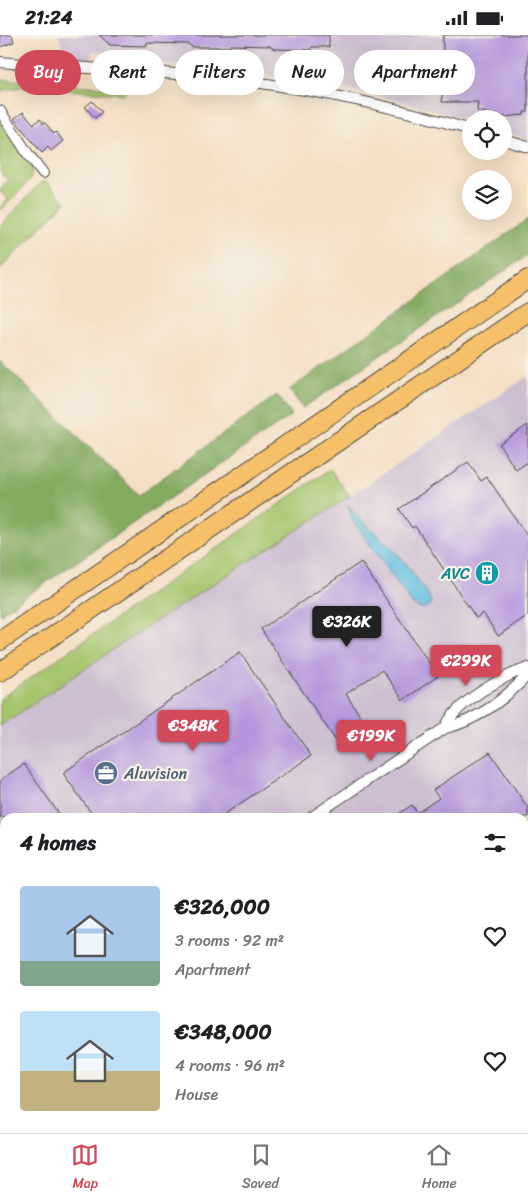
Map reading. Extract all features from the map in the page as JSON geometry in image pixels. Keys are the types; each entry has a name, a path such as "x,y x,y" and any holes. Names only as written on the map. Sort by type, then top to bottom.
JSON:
{"highway":[{"path":"0,641 528,279"},
{"path":"0,673 528,312"}],"street":[{"path":"0,62 238,80 346,99 438,119 462,127"},
{"path":"0,111 43,173"},
{"path":"512,142 528,147"},
{"path":"445,728 448,721 472,698 497,681 528,667"},
{"path":"318,813 445,728 481,713 507,695 528,675"}],"shaded area":[{"path":"59,35 528,35 528,140 512,135 512,110 462,110 462,118 374,95 475,95 475,50 354,50 354,90 344,88 344,50 274,50 274,76 264,75 264,50 175,50 175,65 165,64 165,50 91,50 91,63 81,62 81,50 63,50"},
{"path":"528,376 528,813 0,813 0,725 136,634 332,508"}],"green space":[{"path":"0,79 15,80 15,88 0,91"},
{"path":"81,85 91,86 91,92 81,91"},
{"path":"0,119 33,167 30,180 0,211 0,208 8,199 0,192 0,189 8,180 0,172"},
{"path":"41,182 47,183 66,202 0,269 0,227"},
{"path":"528,219 528,255 303,408 289,390"},
{"path":"0,361 139,495 277,395 292,415 0,614"},
{"path":"330,469 350,496 136,634 0,726 0,699"}],"water":[{"path":"348,504 356,515 403,559 429,596 431,603 427,607 421,609 413,605 351,518"}],"building":[{"path":"0,35 12,35 14,42 0,47"},
{"path":"99,35 329,35 329,47 312,47 310,50 231,45 228,47 192,47 188,44 147,43 146,46 110,45"},
{"path":"443,35 528,35 528,112 524,112 524,115 512,116 512,110 477,110 478,102 442,102 442,95 475,95 475,50 443,50"},
{"path":"92,101 102,112 95,118 85,107"},
{"path":"23,112 34,124 40,119 54,134 56,132 63,141 51,151 48,147 42,153 14,119"},
{"path":"528,425 528,462 516,470 499,444"},
{"name":"AVC","path":"468,462 481,481 487,477 528,537 528,615 498,636 483,613 476,618 415,526 412,528 399,509"},
{"path":"361,562 438,676 403,700 382,670 346,694 366,725 338,744 261,629"},
{"path":"240,652 311,756 226,813 91,813 63,773"},
{"path":"490,752 528,808 528,813 417,813 439,798 433,790"},
{"path":"24,764 58,813 0,813 0,780"},
{"path":"412,805 417,813 400,813"}],"place":[{"name":"AVC","path":"487,573"},
{"name":"Aluvision","path":"106,773"}]}
